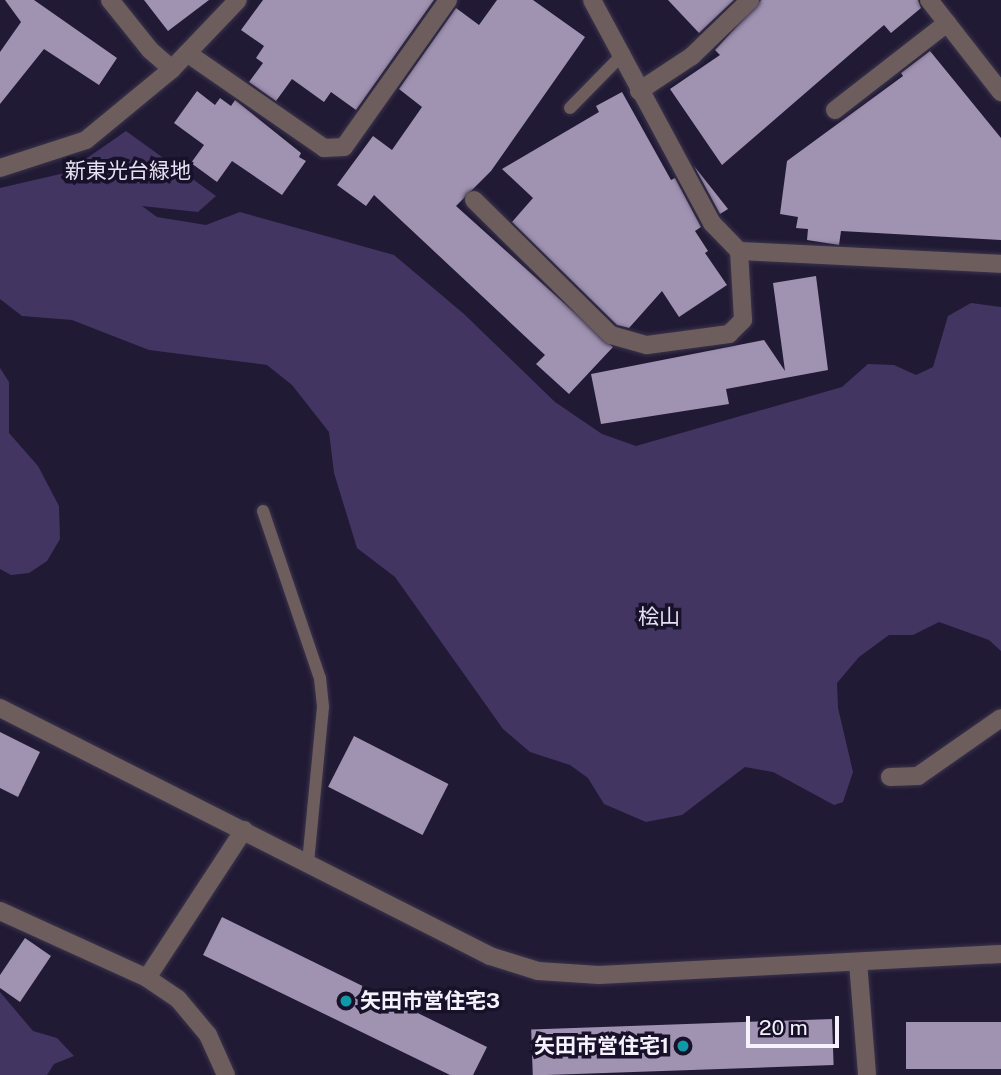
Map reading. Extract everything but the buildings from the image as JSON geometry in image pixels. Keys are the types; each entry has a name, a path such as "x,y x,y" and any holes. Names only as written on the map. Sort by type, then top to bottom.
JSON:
{"street":[{"path":"110,0 150,50 172,69"},
{"path":"0,168 86,140 172,69 238,0"},
{"path":"187,53 324,148 344,147 448,0"},
{"path":"474,200 596,324 629,342 647,345 729,334 738,328 743,320 739,251 712,222 639,91 624,53 592,0"},
{"path":"639,91 692,56 750,0"},
{"path":"929,0 1001,92"},
{"path":"835,110 947,23"},
{"path":"739,251 1001,264"},
{"path":"0,708 490,956 538,971 599,975 1001,954"},
{"path":"890,777 918,776 1001,718"},
{"path":"147,978 244,830"},
{"path":"0,911 147,978 178,999 208,1035 226,1075"},
{"path":"858,962 867,1075"}],"lane":[{"path":"570,108 624,53"},
{"path":"263,511 320,678 323,707 308,863"}],"green space":[{"name":"桧山","path":"126,131 216,196 198,212 142,206 157,217 206,225 240,212 394,255 464,314 555,402 602,434 636,446 842,387 868,364 894,365 916,375 933,367 948,316 971,303 1001,307 1001,651 989,640 939,622 913,635 889,635 859,657 837,683 838,708 853,772 843,802 834,805 773,772 745,767 682,815 646,822 604,804 588,778 570,765 530,752 503,729 395,577 357,548 334,473 329,432 292,385 267,365 149,350 72,320 22,316 0,299 0,188 69,172 90,181 74,167"},
{"path":"0,368 9,382 9,433 38,466 59,506 60,539 47,561 29,573 11,575 0,569"},
{"path":"0,992 33,1031 57,1038 74,1056 54,1064 47,1075 0,1075"}],"place":[{"name":"矢田市営住宅3","path":"346,1001"},
{"name":"矢田市営住宅1","path":"683,1046"}],"park label":[{"name":"新東光台緑地","path":"128,171"}]}
